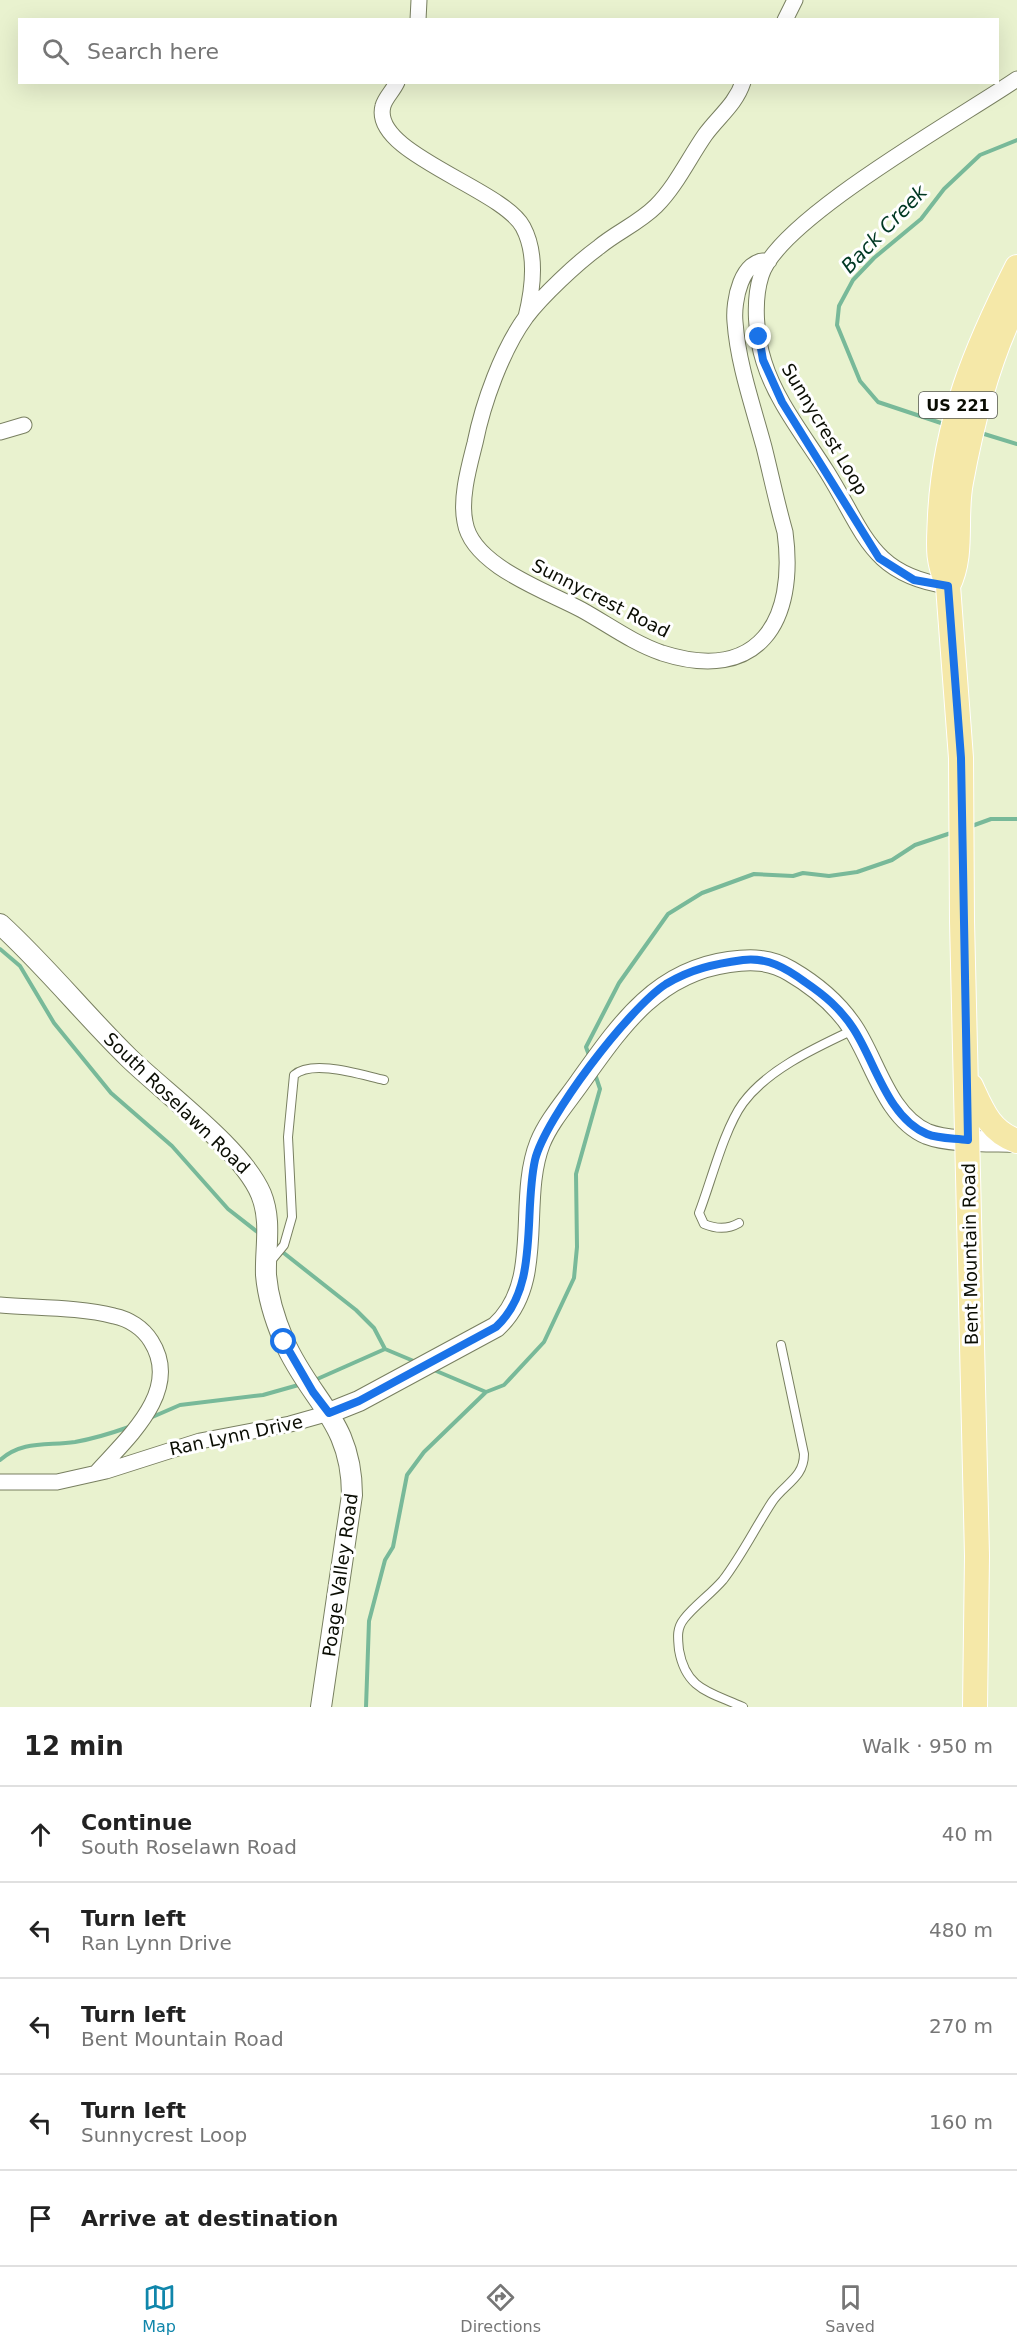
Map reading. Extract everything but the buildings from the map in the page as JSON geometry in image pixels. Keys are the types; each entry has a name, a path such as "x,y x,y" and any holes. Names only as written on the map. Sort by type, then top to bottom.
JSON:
{"main road":[{"name":"Bent Mountain Road","path":"975,1707 977,1545 961,758 948,586 957,568 948,556 942,476 959,398 983,334 1017,267"},
{"name":"Bent Mountain Road","path":"948,556 960,484 980,406 1004,326 1017,301"},
{"path":"966,1074 984,1114 993,1126 1006,1137 1017,1142"}],"street":[{"path":"418,18 419,0"},
{"path":"785,18 795,0"},
{"name":"Sunnycrest Loop","path":"948,586 914,580 879,558 782,402 763,360 759,337 761,276 769,261 788,237 860,181 1017,79"},
{"name":"Sunnycrest Road","path":"396,84 383,105 382,114 396,140 409,152 498,202 522,225 528,238 532,267 526,317"},
{"name":"Sunnycrest Road","path":"741,84 734,101 706,134 657,206 599,247 526,317 491,387 477,433 464,519 472,541 498,566 629,639 679,658 724,661 748,653 770,631 782,604 789,567 785,532 739,353 735,320 740,284 755,264 762,260 769,261"},
{"path":"0,432 24,425"},
{"name":"South Roselawn Road","path":"0,924 130,1059 238,1160 252,1176 267,1214 268,1292 284,1342 313,1392 329,1413"},
{"name":"Ran Lynn Drive","path":"0,1482 57,1482 96,1473 200,1441 290,1424 329,1413 359,1401 496,1327 505,1319 519,1297 523,1277 531,1185 540,1142 550,1124 602,1051 634,1011 665,985 705,965 753,959 766,961 792,972 824,995 841,1010 855,1030 897,1109 927,1134 968,1140 1017,1142"},
{"path":"0,1305 112,1315 138,1326 156,1348 160,1369 154,1400 140,1422 96,1473"},
{"name":"Poage Valley Road","path":"321,1707 352,1495 348,1452 329,1413"}],"lane":[{"path":"739,1223 723,1229 713,1228 704,1224 699,1213 734,1119 743,1104 754,1090 804,1054 855,1030"},
{"path":"266,1265 285,1245 291,1230 288,1137 294,1075 306,1068 321,1068 384,1080"},
{"path":"743,1707 700,1689 692,1682 681,1662 677,1636 684,1619 722,1581 773,1501 796,1479 802,1469 804,1454 781,1345"}],"waterway":[{"name":"Back Creek","path":"944,424 878,402 860,381 837,325 839,306 853,280 874,258 921,219 944,189 980,155 1017,140"},
{"name":"Back Creek","path":"981,433 1017,444"},
{"path":"969,827 991,819 1017,819"},
{"path":"590,1058 586,1047 619,983 668,914 702,893 754,874 793,876 803,873 829,876 857,872 892,860 915,845 954,832"},
{"path":"0,949 20,966 54,1023 111,1093 172,1146 228,1209 260,1234"},
{"path":"366,1707 369,1621 385,1560 393,1547 407,1475 424,1452 486,1392 504,1385 544,1342 574,1278 577,1247 576,1174 600,1089 595,1074"},
{"path":"280,1250 356,1310 374,1328 385,1349 416,1362"},
{"path":"315,1380 385,1349"},
{"path":"434,1370 486,1392"},
{"path":"150,1418 180,1405 263,1395 302,1384"},
{"path":"0,1460 17,1449 75,1442 129,1427"}],"route":[{"path":"284,1342 313,1392 329,1413 359,1401 496,1327 505,1319 519,1297 527,1248 528,1212 535,1158 540,1142 550,1124 602,1051 634,1011 665,985 705,965 753,959 780,965 792,972 841,1010 855,1030 897,1109 911,1123 927,1134 968,1140 962,921 961,758 948,586 914,580 879,558 770,380 763,360 759,337"}]}
